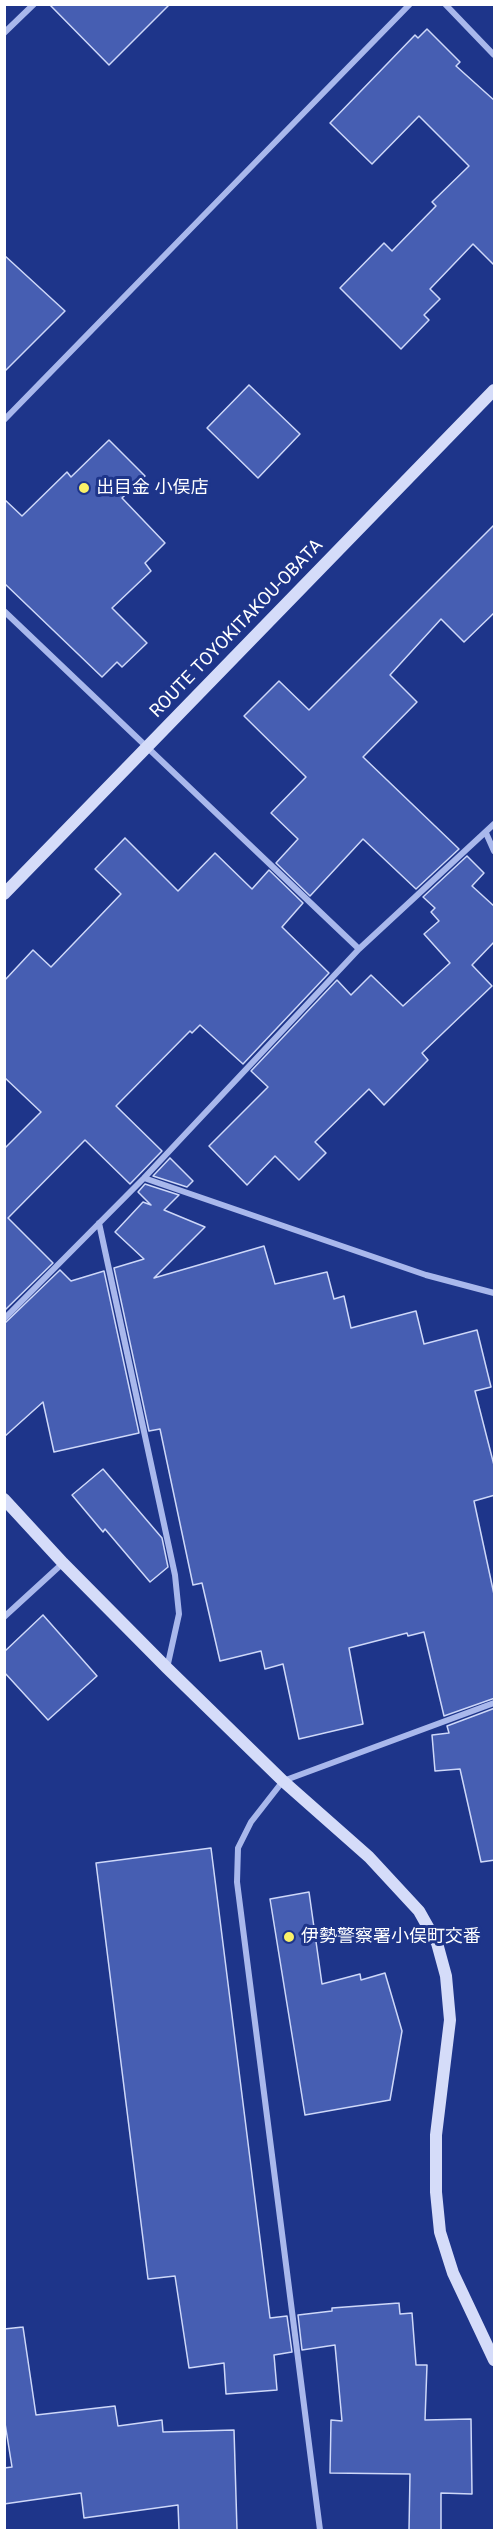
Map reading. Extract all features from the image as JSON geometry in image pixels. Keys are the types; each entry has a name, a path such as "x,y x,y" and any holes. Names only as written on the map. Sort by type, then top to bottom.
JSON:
{"street":[{"path":"4,33 34,4"},
{"path":"4,420 410,4"},
{"path":"445,4 495,55"},
{"name":"ROUTE TOYOKITAKOU-OBATA","path":"4,894 495,390"},
{"path":"4,611 359,949"},
{"path":"4,1319 144,1178 359,949 495,824"},
{"path":"486,833 495,851"},
{"path":"144,1178 426,1275 495,1293"},
{"path":"99,1223 175,1575 179,1614 166,1668"},
{"path":"4,1499 166,1668 283,1781 369,1857 419,1911 437,1943 446,1976 450,2020 436,2134 436,2192 440,2232 453,2273 495,2360"},
{"path":"4,1617 63,1563"},
{"path":"320,2530 237,1882 238,1848 251,1822 283,1781 495,1702"}],"building":[{"path":"49,4 170,4 109,65"},
{"path":"427,29 460,62 456,66 495,101 495,266 473,244 430,289 440,299 424,315 429,320 401,349 340,288 384,243 392,251 436,206 432,202 469,166 419,116 372,164 330,123 415,35 418,38"},
{"path":"4,255 65,311 4,372"},
{"path":"249,385 300,434 258,478 207,428"},
{"path":"109,440 145,476 122,498 165,543 145,563 151,571 112,608 147,643 122,667 117,662 102,677 4,583 4,499 22,516 67,472 71,477"},
{"path":"495,524 495,612 464,642 441,619 390,675 417,702 363,757 459,849 416,889 363,839 310,896 276,863 298,839 271,813 306,777 244,716 279,681 309,710"},
{"path":"125,838 178,891 215,853 252,889 269,870 303,903 282,927 329,973 243,1064 200,1025 192,1033 190,1031 116,1106 162,1151 130,1184 85,1140 8,1218 53,1263 4,1311 4,1149 41,1112 4,1077 4,981 33,950 51,967 121,894 95,869"},
{"path":"467,856 484,873 472,886 495,907 495,941 472,965 492,986 422,1053 428,1060 384,1105 369,1089 315,1142 326,1153 299,1180 275,1156 247,1185 209,1146 268,1087 251,1071 337,980 351,995 371,975 403,1006 450,963 424,934 439,921 431,912 435,908 423,897"},
{"path":"170,1158 193,1181 187,1187 153,1176"},
{"path":"145,1184 179,1195 164,1210 205,1227 154,1278 264,1246 275,1284 327,1272 334,1299 344,1296 351,1328 416,1311 424,1344 477,1330 491,1387 475,1391 495,1469 495,1495 474,1501 495,1599 495,1698 444,1716 424,1632 408,1636 407,1633 349,1648 363,1724 299,1739 283,1664 265,1669 261,1651 220,1661 202,1583 193,1585 160,1429 149,1431 114,1268 144,1259 115,1232 143,1202 151,1205 138,1192"},
{"path":"60,1270 71,1281 104,1271 139,1433 54,1452 43,1402 4,1437 4,1324"},
{"path":"103,1469 162,1538 168,1567 150,1582 105,1529 103,1532 72,1495"},
{"path":"43,1615 97,1676 48,1720 4,1672 4,1652"},
{"path":"495,1708 495,1860 481,1862 460,1769 435,1771 432,1735 449,1733 447,1726"},
{"path":"211,1848 270,2318 287,2316 292,2352 274,2355 277,2390 226,2394 224,2363 189,2368 175,2276 148,2279 96,1863"},
{"path":"309,1892 322,1984 360,1974 361,1980 385,1973 402,2031 390,2100 305,2115 270,1899"},
{"path":"399,2303 400,2314 412,2313 416,2365 427,2365 425,2420 471,2419 472,2494 441,2493 441,2530 409,2530 410,2474 330,2473 331,2420 342,2421 335,2345 302,2350 298,2315 332,2311 332,2308"},
{"path":"23,2327 36,2415 115,2406 118,2426 162,2420 163,2432 234,2430 237,2530 179,2530 178,2505 84,2518 81,2493 4,2504 4,2468 12,2467 4,2417 4,2329"}],"place":[{"name":"出目金 小俣店","path":"84,488"},
{"name":"伊勢警察署小俣町交番","path":"289,1937"}]}
